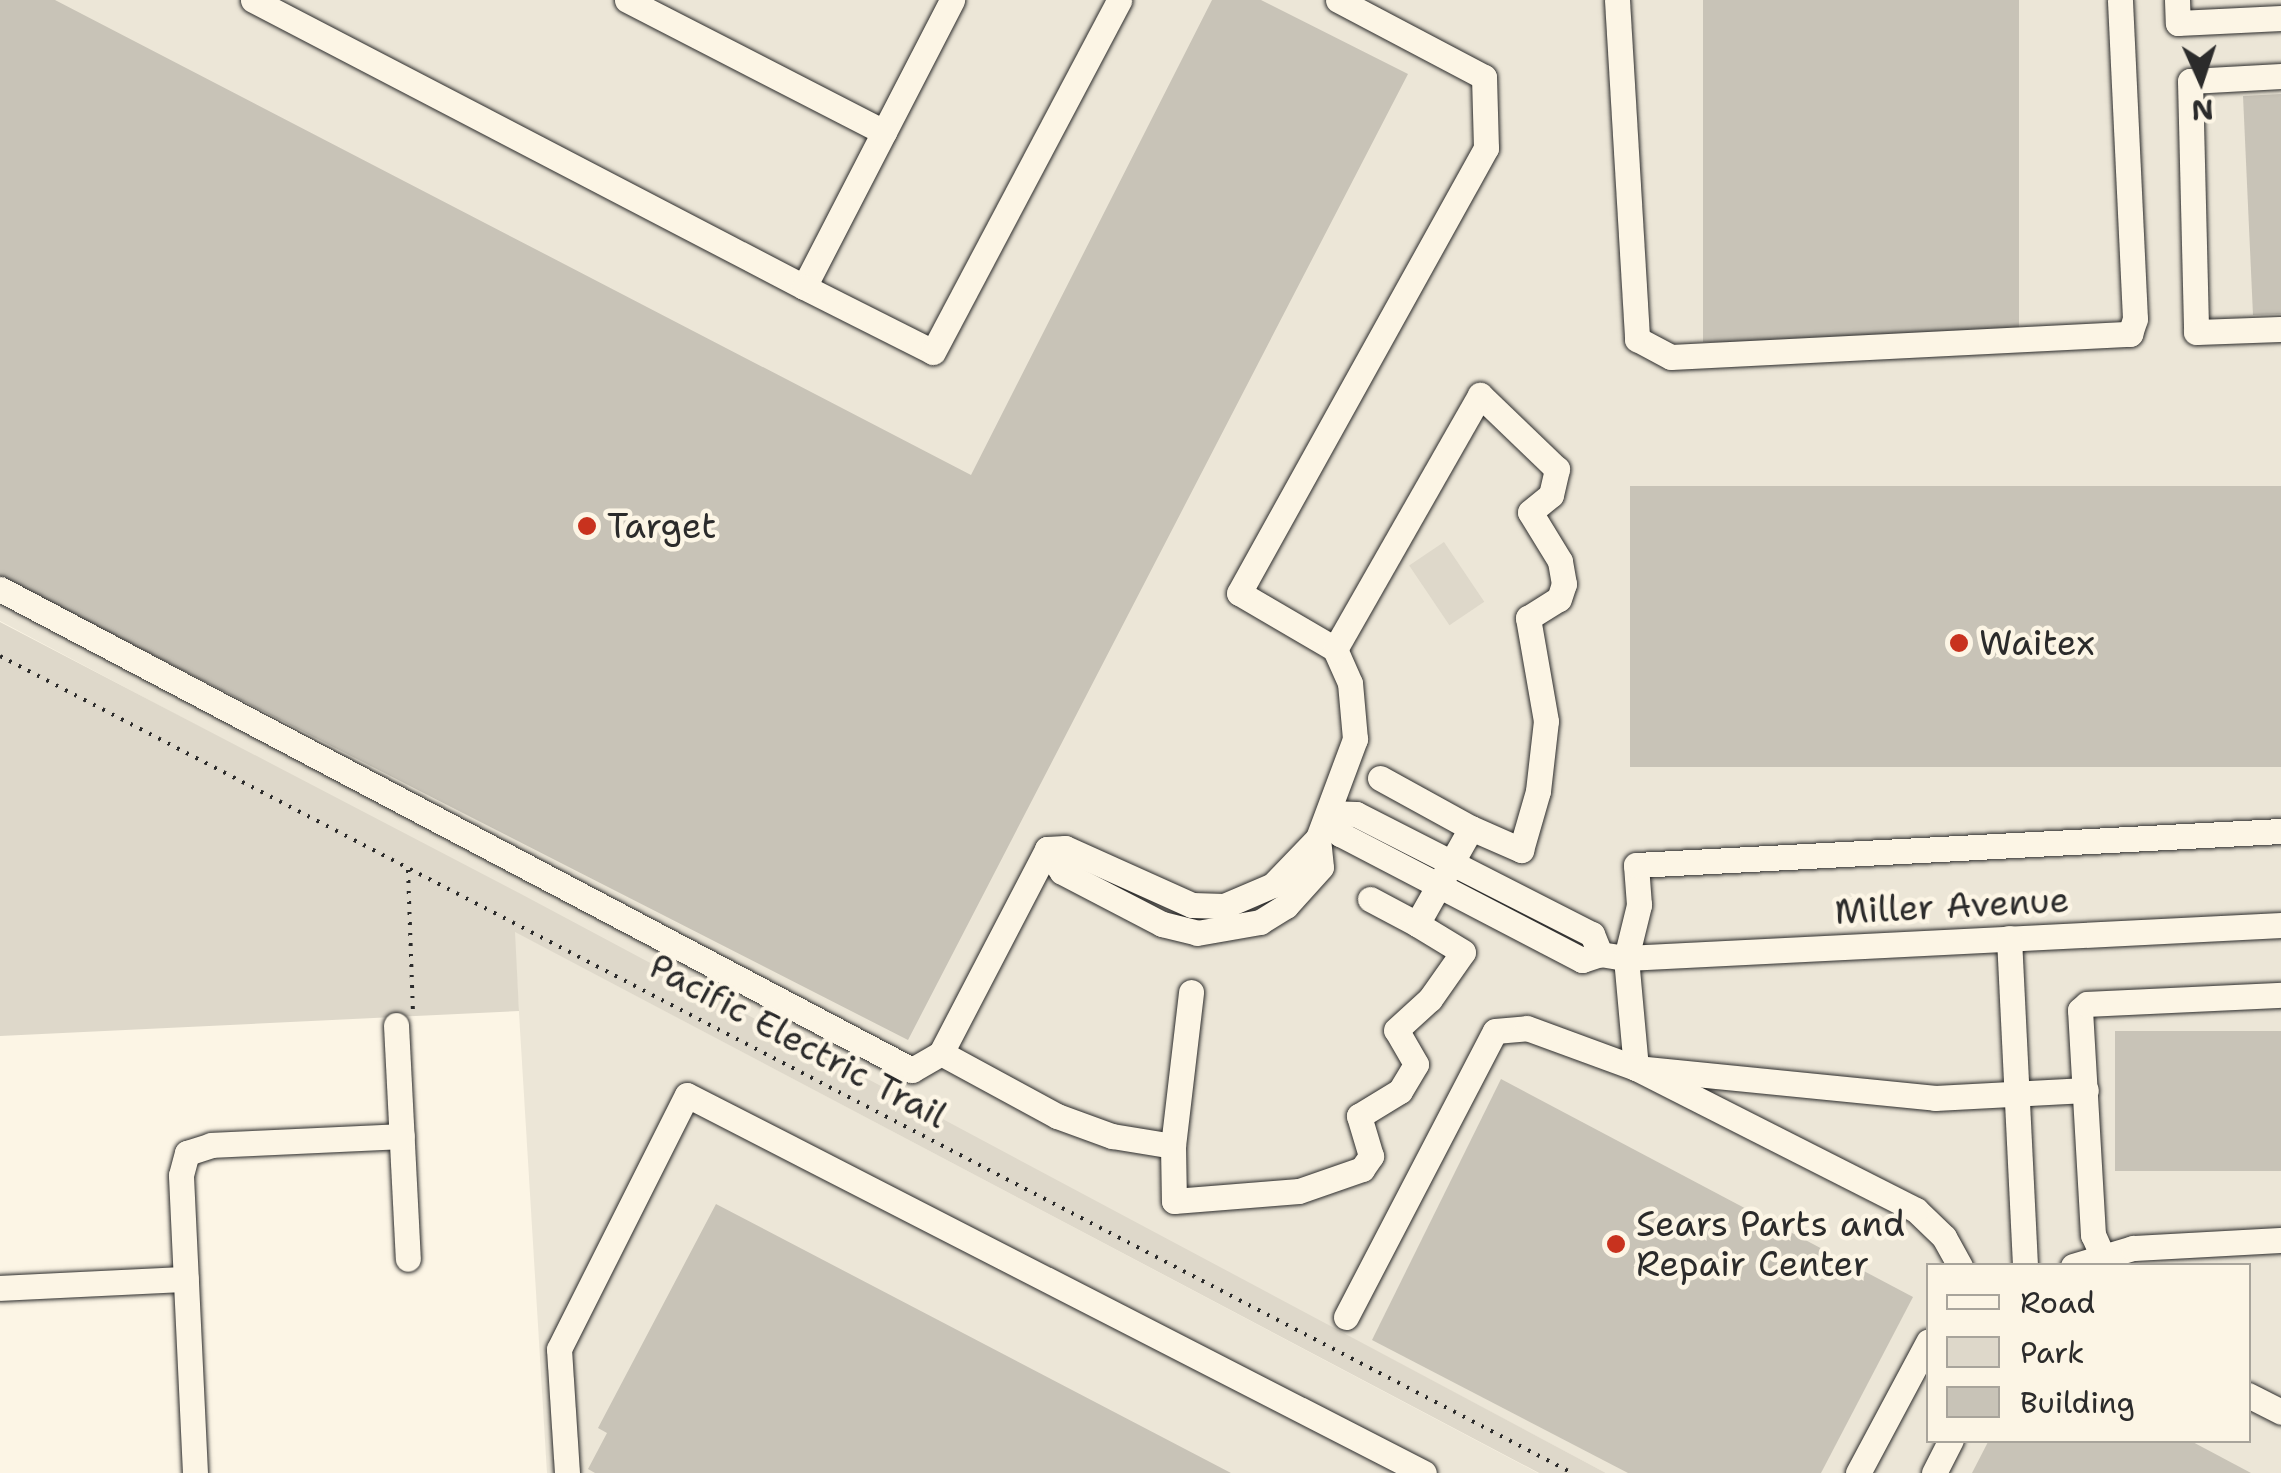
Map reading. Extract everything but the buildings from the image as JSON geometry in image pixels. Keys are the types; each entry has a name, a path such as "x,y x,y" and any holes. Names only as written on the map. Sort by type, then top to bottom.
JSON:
{"street":[{"path":"253,0 933,352 1119,0"},
{"path":"628,0 884,132"},
{"path":"804,287 952,0"},
{"path":"0,589 899,1066 922,1068 941,1052 1047,848 1062,872 1162,924 1197,933 1246,926 1286,906 1321,867 1318,838 1348,766 1356,712 1335,649 1239,593 1486,148 1484,77 1338,0"},
{"path":"1616,0 1636,339 1671,357 2130,334 2135,320 2120,0"},
{"path":"2177,0 2178,23 2281,18"},
{"path":"2281,76 2190,81 2196,332 2281,329"},
{"path":"1335,649 1480,395 1557,469 1552,495 1530,512 1560,561 1564,584 1558,599 1528,618 1546,722 1538,792 1522,850 1380,778"},
{"path":"1329,812 1356,814 1592,934 1600,954"},
{"name":"Miller Avenue","path":"1329,812 1340,834 1582,960 1600,954 1626,958 2281,925"},
{"path":"1417,924 1472,828"},
{"path":"1636,1068 1626,958 1638,905 1636,865 2281,831"},
{"path":"1190,992 1173,1146 1174,1201 1299,1192 1362,1169 1371,1156 1359,1116 1400,1091 1416,1064 1396,1030 1430,999 1462,952 1370,899"},
{"path":"2009,938 2025,1263"},
{"path":"2103,1257 2093,1235 2080,1010 2086,1004 2281,995"},
{"path":"405,1026 402,1136 408,1259"},
{"path":"1346,1317 1494,1031 1528,1028 1636,1068 1916,1210 1964,1263"},
{"path":"941,1052 1057,1116 1112,1136 1173,1146"},
{"path":"1636,1068 1935,1098 2086,1090"},
{"path":"567,1473 559,1349 687,1095 1424,1473"},
{"path":"195,1473 181,1175 187,1153 211,1145 402,1136"},
{"path":"2083,1263 2132,1248 2281,1240"},
{"path":"0,1288 186,1279"},
{"path":"1858,1473 1926,1346"},
{"path":"2251,1397 2281,1412"},
{"path":"1934,1473 1949,1443"}],"path":[{"name":"Pacific Electric Trail","path":"0,656 1572,1473"},
{"path":"405,1026 408,870"}],"shaded area":[{"path":"0,0 2281,0 2281,1473 1606,1473 0,621"},
{"path":"514,931 1538,1473 547,1473"}],"green space":[{"path":"1444,542 1484,602 1449,625 1409,565"},
{"path":"0,622 521,894 1606,1473 1539,1473 515,932 519,1011 0,1036"}],"place":[{"name":"Target","path":"587,526"},
{"name":"Waitex","path":"1959,643"},
{"name":"Sears Parts and Repair Center","path":"1616,1244"}]}
